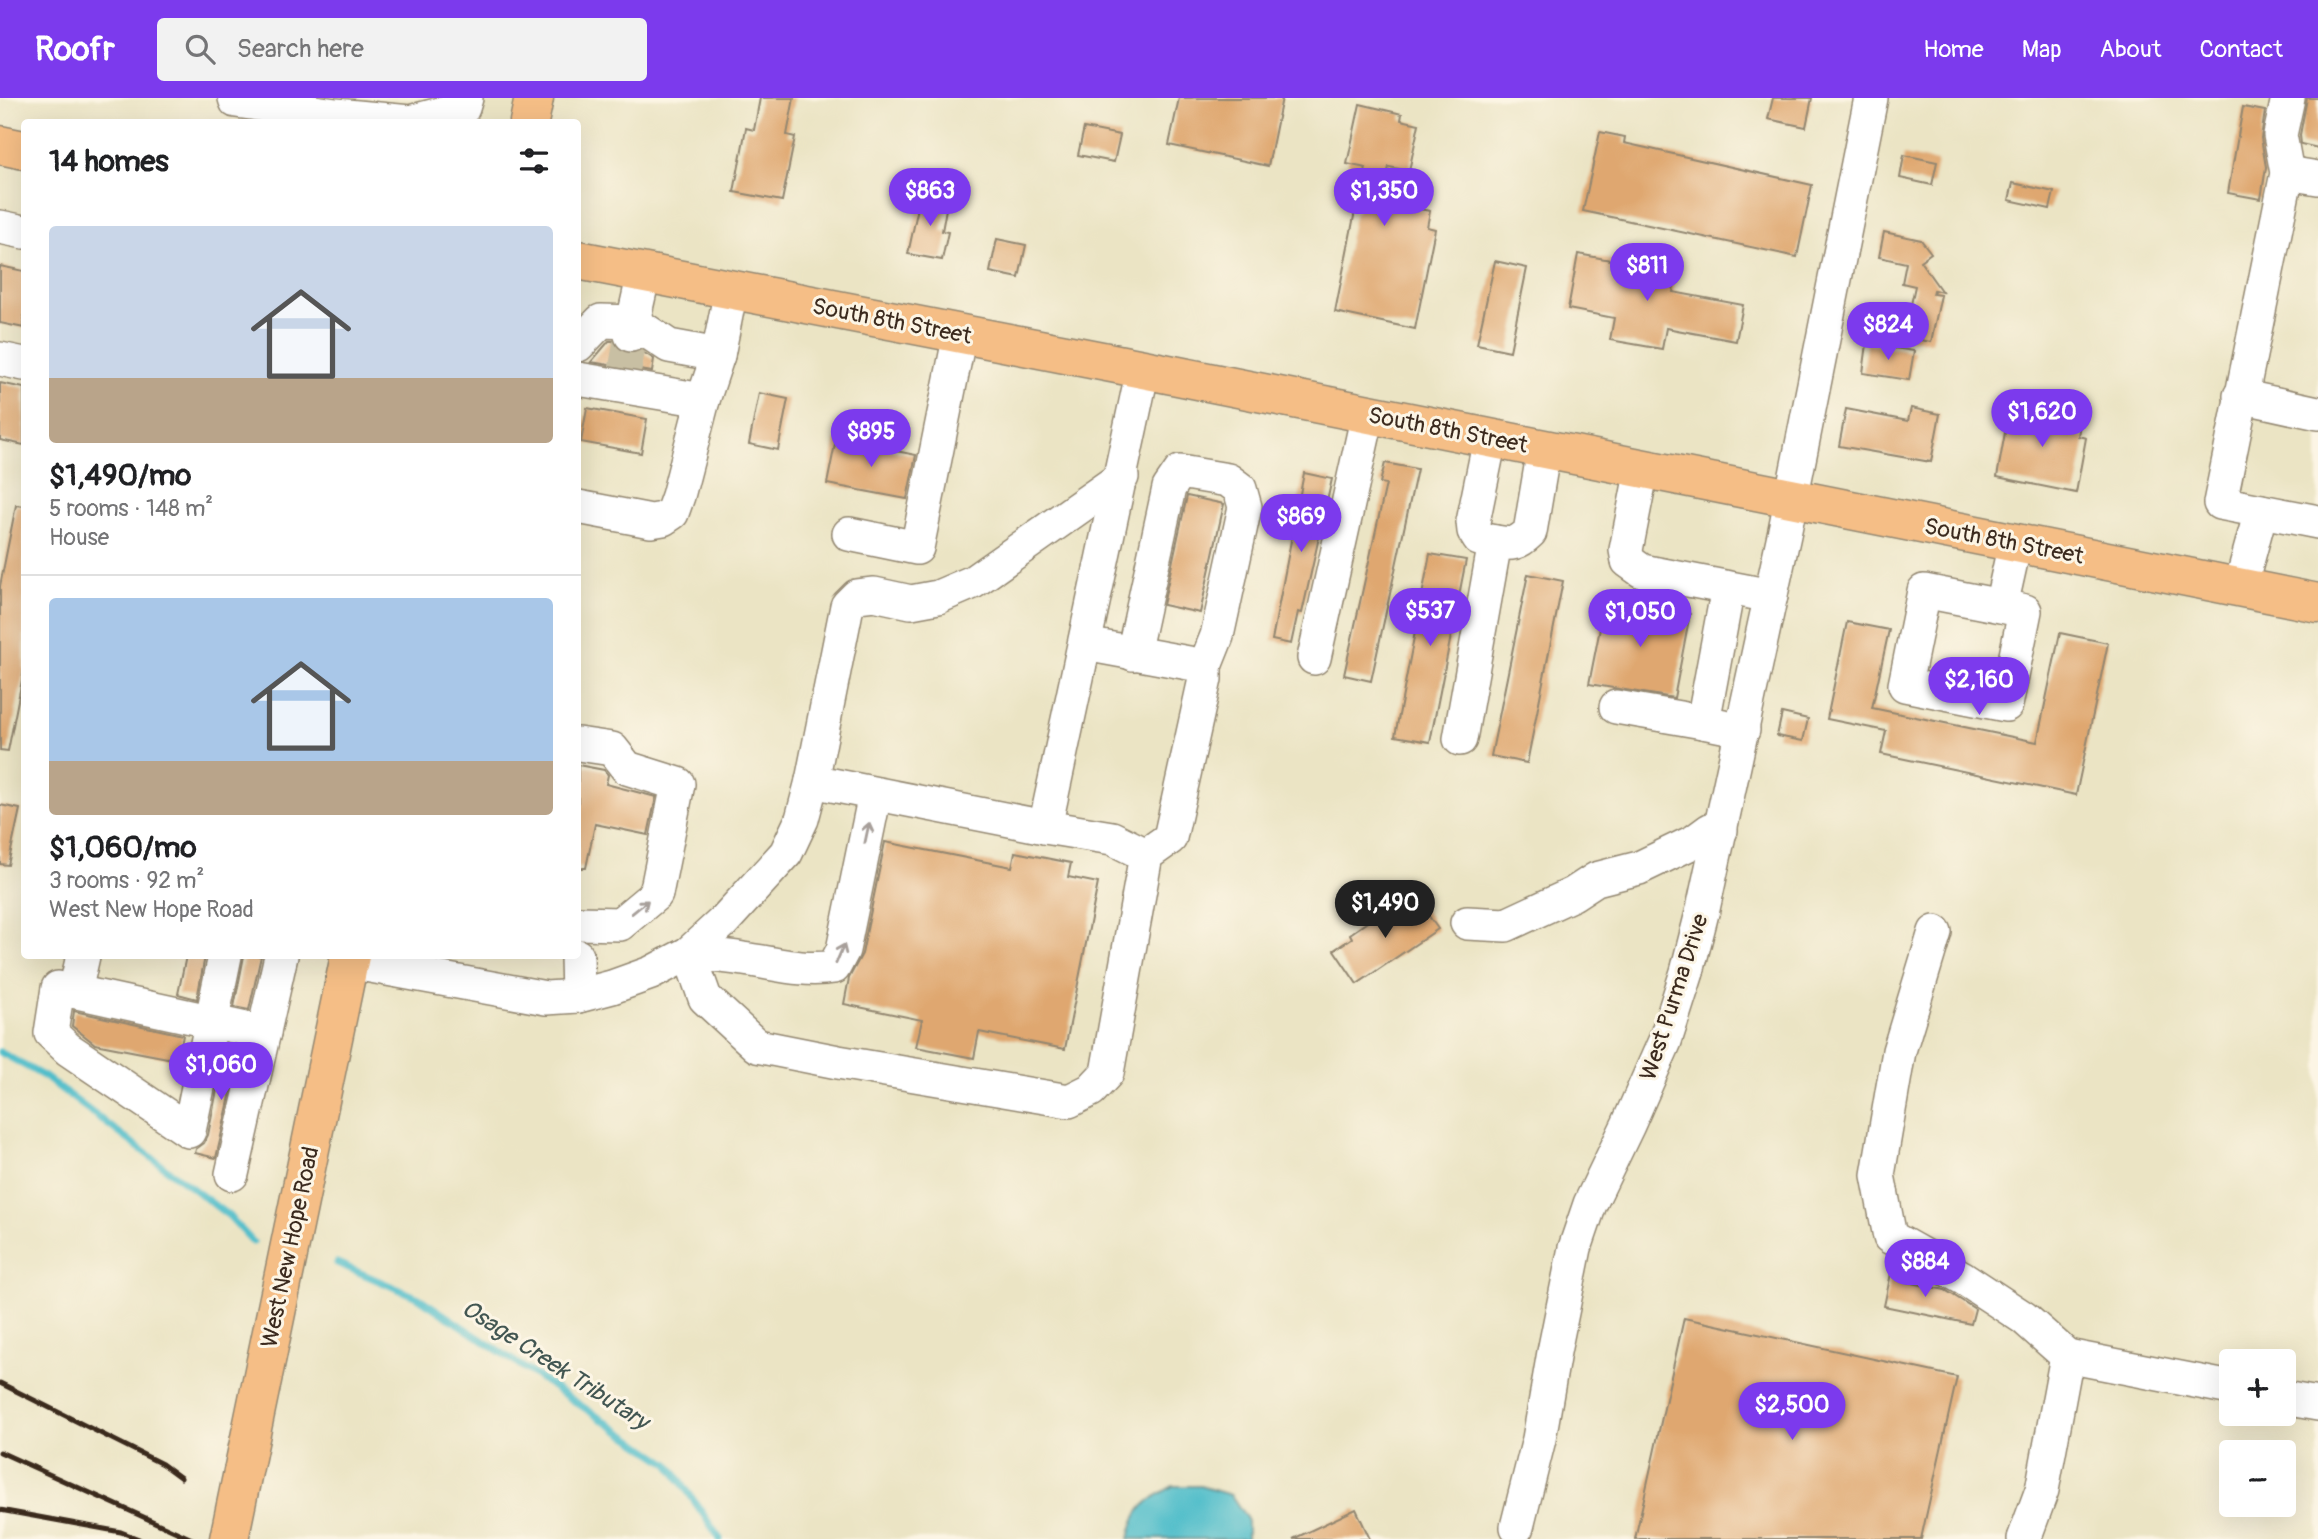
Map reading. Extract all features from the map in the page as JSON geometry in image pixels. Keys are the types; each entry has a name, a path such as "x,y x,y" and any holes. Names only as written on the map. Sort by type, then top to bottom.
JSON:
{"main road":[{"path":"530,119 534,98"},
{"path":"0,145 21,149"},
{"name":"South 8th Street","path":"581,261 1143,369 2318,603"},
{"name":"West New Hope Road","path":"229,1539 350,959"}],"street":[{"path":"235,98 236,101 388,119"},
{"path":"421,119 463,108 466,98"},
{"name":"West Purma Drive","path":"1517,1527 1539,1439 1575,1248 1590,1204 1665,1041 1687,972 1743,730 1871,98"},
{"path":"2288,98 2280,135 2303,176 2240,396 2220,503 2318,522"},
{"path":"0,227 21,231"},
{"path":"632,329 644,273"},
{"path":"581,508 651,521 663,519 671,513 718,355 731,290"},
{"path":"581,342 601,321 632,329 669,346 718,355"},
{"path":"849,534 917,548 960,334"},
{"path":"0,359 21,363"},
{"path":"1045,827 1143,369"},
{"path":"581,379 623,380 703,400"},
{"path":"2240,396 2318,413"},
{"path":"1314,659 1368,414"},
{"path":"1490,439 1474,531 1479,539 1511,545 1520,542 1530,532 1544,449"},
{"path":"1642,469 1626,550 1628,561 1642,571 1771,596"},
{"path":"689,953 705,998 757,1046 1069,1101 1091,1090 1107,1073 1146,855 1170,838 1205,679 1205,666 1217,636 1245,507 1240,489 1227,480 1180,472 1169,488 1133,654"},
{"path":"350,959 546,998 578,996 651,973 689,953 724,921 786,853 802,819 847,606 857,596 874,594 911,602 938,597 973,582 1122,477"},
{"path":"2240,588 2261,511"},
{"path":"1113,515 1161,525"},
{"path":"1460,738 1495,542"},
{"path":"2001,606 2015,543"},
{"path":"1703,722 1728,588"},
{"path":"1085,644 1205,666"},
{"path":"1616,707 1743,730"},
{"path":"581,744 612,749 627,768 678,784 656,894 620,923 581,923"},
{"path":"812,781 1112,838 1146,855"},
{"path":"689,953 800,969 834,967 843,950 875,794"},
{"path":"1467,923 1506,926 1573,894 1596,879 1639,868 1695,841 1710,830 1721,830"},
{"path":"1935,932 1899,1051 1878,1175 1890,1237 1963,1278 2024,1318 2067,1356 2219,1386"},
{"path":"75,991 82,959"},
{"path":"224,959 212,1023 189,1131 68,1049 51,1034 58,988 212,1023 264,1033"},
{"path":"232,1174 280,959"},
{"path":"577,959 578,996"},
{"path":"2024,1539 2042,1490 2067,1356"},
{"path":"2296,1400 2318,1404"}],"water":[{"path":"1173,1486 1200,1486 1231,1495 1247,1519 1247,1539 1129,1539 1139,1512 1156,1496"}],"building":[{"path":"760,98 794,98 787,135 795,137 782,201 734,192 746,128 754,130"},
{"path":"1179,98 1282,98 1268,166 1169,145"},
{"path":"1773,98 1812,98 1806,127 1768,119"},
{"path":"2307,98 2318,98 2318,148 2301,144 2300,135"},
{"path":"1360,104 1402,114 1401,120 1419,124 1409,171 1389,167 1381,202 1430,211 1427,227 1435,229 1415,329 1335,312 1366,168 1347,164"},
{"path":"2243,107 2265,111 2261,138 2266,167 2261,199 2228,193"},
{"path":"1084,128 1120,135 1114,162 1078,155"},
{"path":"1600,132 1625,137 1624,143 1812,185 1797,257 1583,211"},
{"path":"1904,155 1937,162 1932,185 1900,178"},
{"path":"2013,183 2054,192 2050,209 2009,200"},
{"path":"921,193 948,198 942,231 948,232 942,260 908,254"},
{"path":"1884,232 1921,240 1931,253 1920,261 1942,292 1934,290 1933,294 1941,295 1931,342 1904,337 1915,286 1902,283 1906,263 1879,257"},
{"path":"997,239 1026,245 1019,278 990,272"},
{"path":"1578,254 1676,272 1673,292 1743,305 1736,341 1666,328 1662,349 1610,340 1614,318 1568,309"},
{"path":"1495,261 1527,268 1510,351 1477,344"},
{"path":"0,266 21,270 21,327 0,323"},
{"path":"609,341 613,341 618,350 627,354 641,351 654,359 652,372 591,362"},
{"path":"1867,344 1914,351 1909,380 1863,373"},
{"path":"0,383 21,387 21,444 0,440"},
{"path":"759,393 788,399 778,450 749,444"},
{"path":"2010,405 2081,418 2078,436 2086,438 2076,493 1997,477"},
{"path":"587,408 647,419 641,453 581,442"},
{"path":"1911,408 1940,414 1931,462 1839,446 1846,409 1908,421"},
{"path":"836,439 916,455 907,499 827,484"},
{"path":"1385,463 1417,469 1371,681 1344,675 1386,484 1380,483"},
{"path":"1304,473 1332,479 1302,613 1298,612 1291,644 1272,640"},
{"path":"1187,496 1224,504 1200,613 1163,605"},
{"path":"16,505 21,506 21,685 8,751 0,750 0,586"},
{"path":"1430,554 1466,560 1430,742 1395,736"},
{"path":"1528,574 1563,581 1527,763 1491,756"},
{"path":"1606,598 1690,614 1674,698 1589,684"},
{"path":"1847,622 1889,630 1872,708 2037,742 2060,633 2108,643 2076,795 1881,754 1886,731 1827,719"},
{"path":"1782,713 1808,719 1803,741 1777,736"},
{"path":"581,766 604,770 608,775 606,784 656,797 648,835 595,824 586,868 581,868"},
{"path":"0,805 20,809 8,865 0,864"},
{"path":"885,842 1012,867 1015,852 1071,863 1068,877 1098,883 1065,1049 979,1032 974,1058 916,1047 922,1020 844,1004 849,978 862,954"},
{"path":"1416,898 1438,929 1357,984 1334,950 1352,938 1350,934 1376,916 1381,922"},
{"path":"185,959 204,959 197,999 178,994"},
{"path":"243,959 260,959 249,1010 234,1007"},
{"path":"74,1011 183,1035 178,1060 95,1044 72,1026"},
{"path":"226,1045 241,1048 216,1158 195,1153 208,1135"},
{"path":"1893,1264 1909,1270 1907,1282 1945,1290 1975,1309 1971,1324 1884,1306"},
{"path":"1684,1318 1957,1377 1921,1539 1635,1539"},
{"path":"1356,1509 1370,1539 1293,1539"}],"waterway":[{"name":"Osage Creek Tributary","path":"0,1052 45,1077 229,1216 253,1242"},
{"name":"Osage Creek Tributary","path":"337,1263 419,1298 669,1464 720,1539"}],"tunnel":[{"path":"624,376 631,335"}],"railway":[{"path":"0,1383 162,1464 181,1478"},
{"path":"0,1452 192,1539"},
{"path":"0,1510 121,1532 139,1539"}]}
